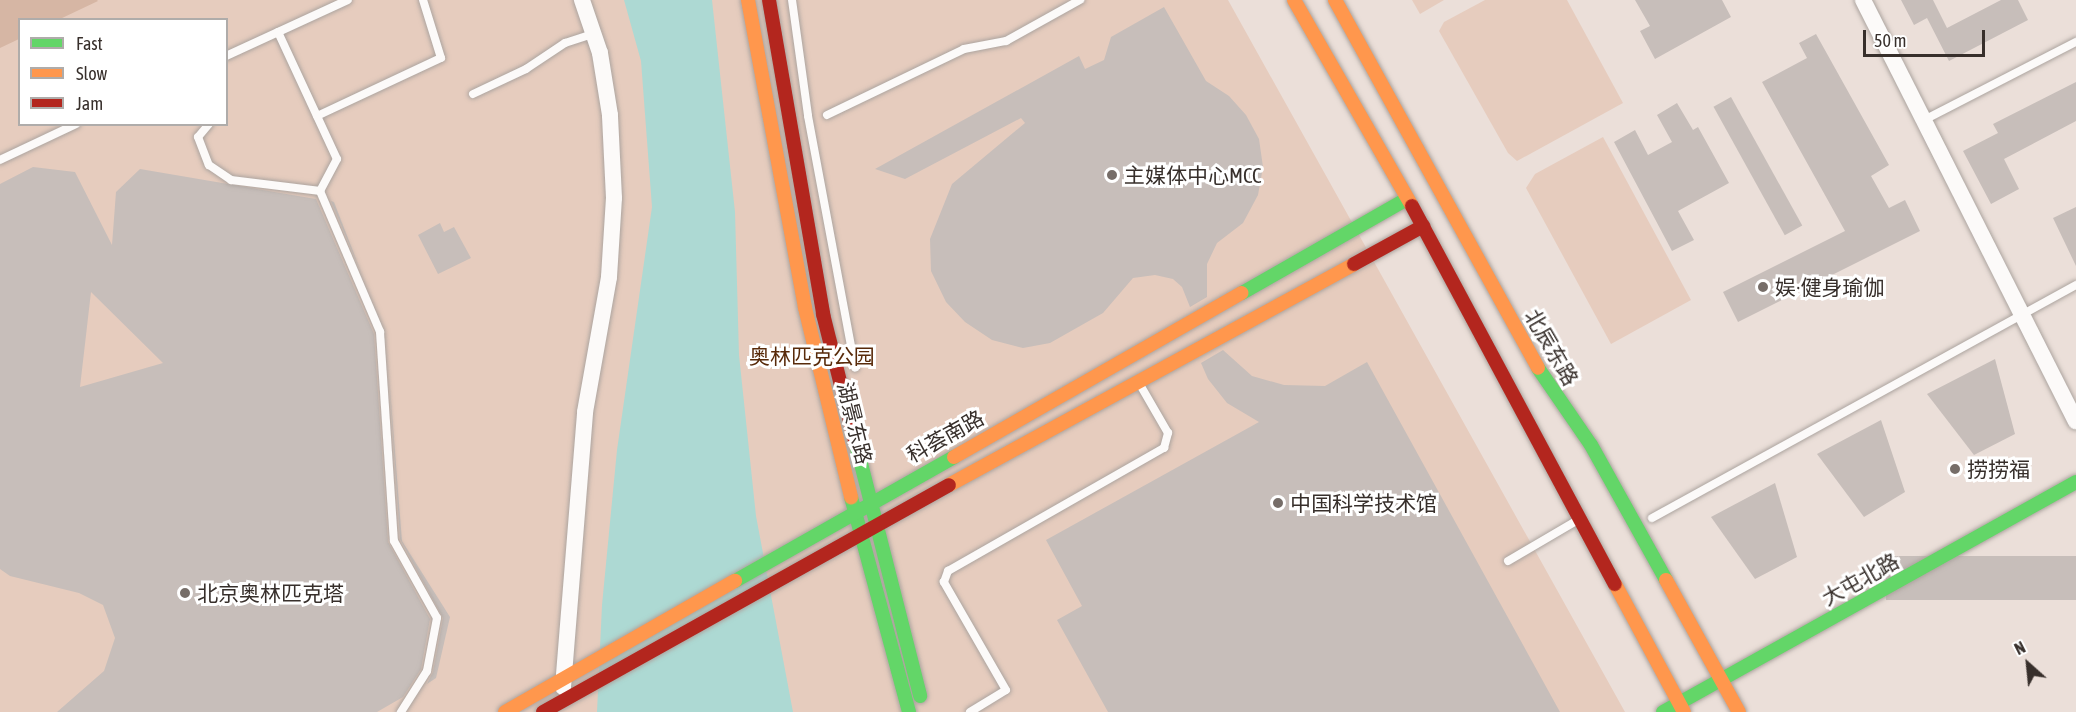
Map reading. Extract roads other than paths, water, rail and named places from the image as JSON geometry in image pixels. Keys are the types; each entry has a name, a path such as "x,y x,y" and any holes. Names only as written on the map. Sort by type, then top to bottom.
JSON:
{"street":[{"path":"560,707 565,679 585,412 609,277 614,198 610,115 593,34 582,0"},
{"name":"湖景东路","path":"748,0 805,308 860,534 909,712"},
{"name":"湖景东路","path":"769,0 823,314 875,526 925,712"},
{"path":"1294,0 1423,226 1578,519 1681,707"},
{"name":"北辰东路","path":"1335,0 1547,384 1591,445 1739,712"},
{"path":"1863,0 2076,421"},
{"name":"科荟南路","path":"505,712 1407,199"},
{"name":"科荟南路","path":"543,712 560,707 595,684 767,584 1423,226"},
{"name":"大屯北路","path":"1663,712 1681,707 1721,681 2076,482"}],"lane":[{"path":"228,55 348,0"},
{"path":"317,116 441,58 423,0"},
{"path":"792,0 808,116 855,368"},
{"path":"826,115 964,49 1006,41 1080,0"},
{"path":"278,32 337,159 320,191"},
{"path":"473,94 526,69 565,43 593,34"},
{"path":"1924,120 2076,42"},
{"path":"0,159 72,126"},
{"path":"207,126 198,137 209,165 231,180 320,191"},
{"path":"320,191 380,332 394,541 437,618 427,671 402,712"},
{"path":"1652,518 2021,312 2076,285"},
{"path":"970,712 1006,690 944,582 948,571 1164,448 1168,433 1138,381"},
{"path":"1508,561 1578,519"}],"water":[{"path":"624,0 712,0 735,212 739,355 756,516 793,712 597,712 602,605 617,450 652,207 641,61"}],"place":[{"name":"主媒体中心MCC","path":"1112,175"},
{"name":"娱·健身瑜伽","path":"1763,287"},
{"name":"捞捞福","path":"1955,469"},
{"name":"中国科学技术馆","path":"1278,503"},
{"name":"北京奥林匹克塔","path":"185,593"}],"park label":[{"name":"奥林匹克公园","path":"812,356"}]}
